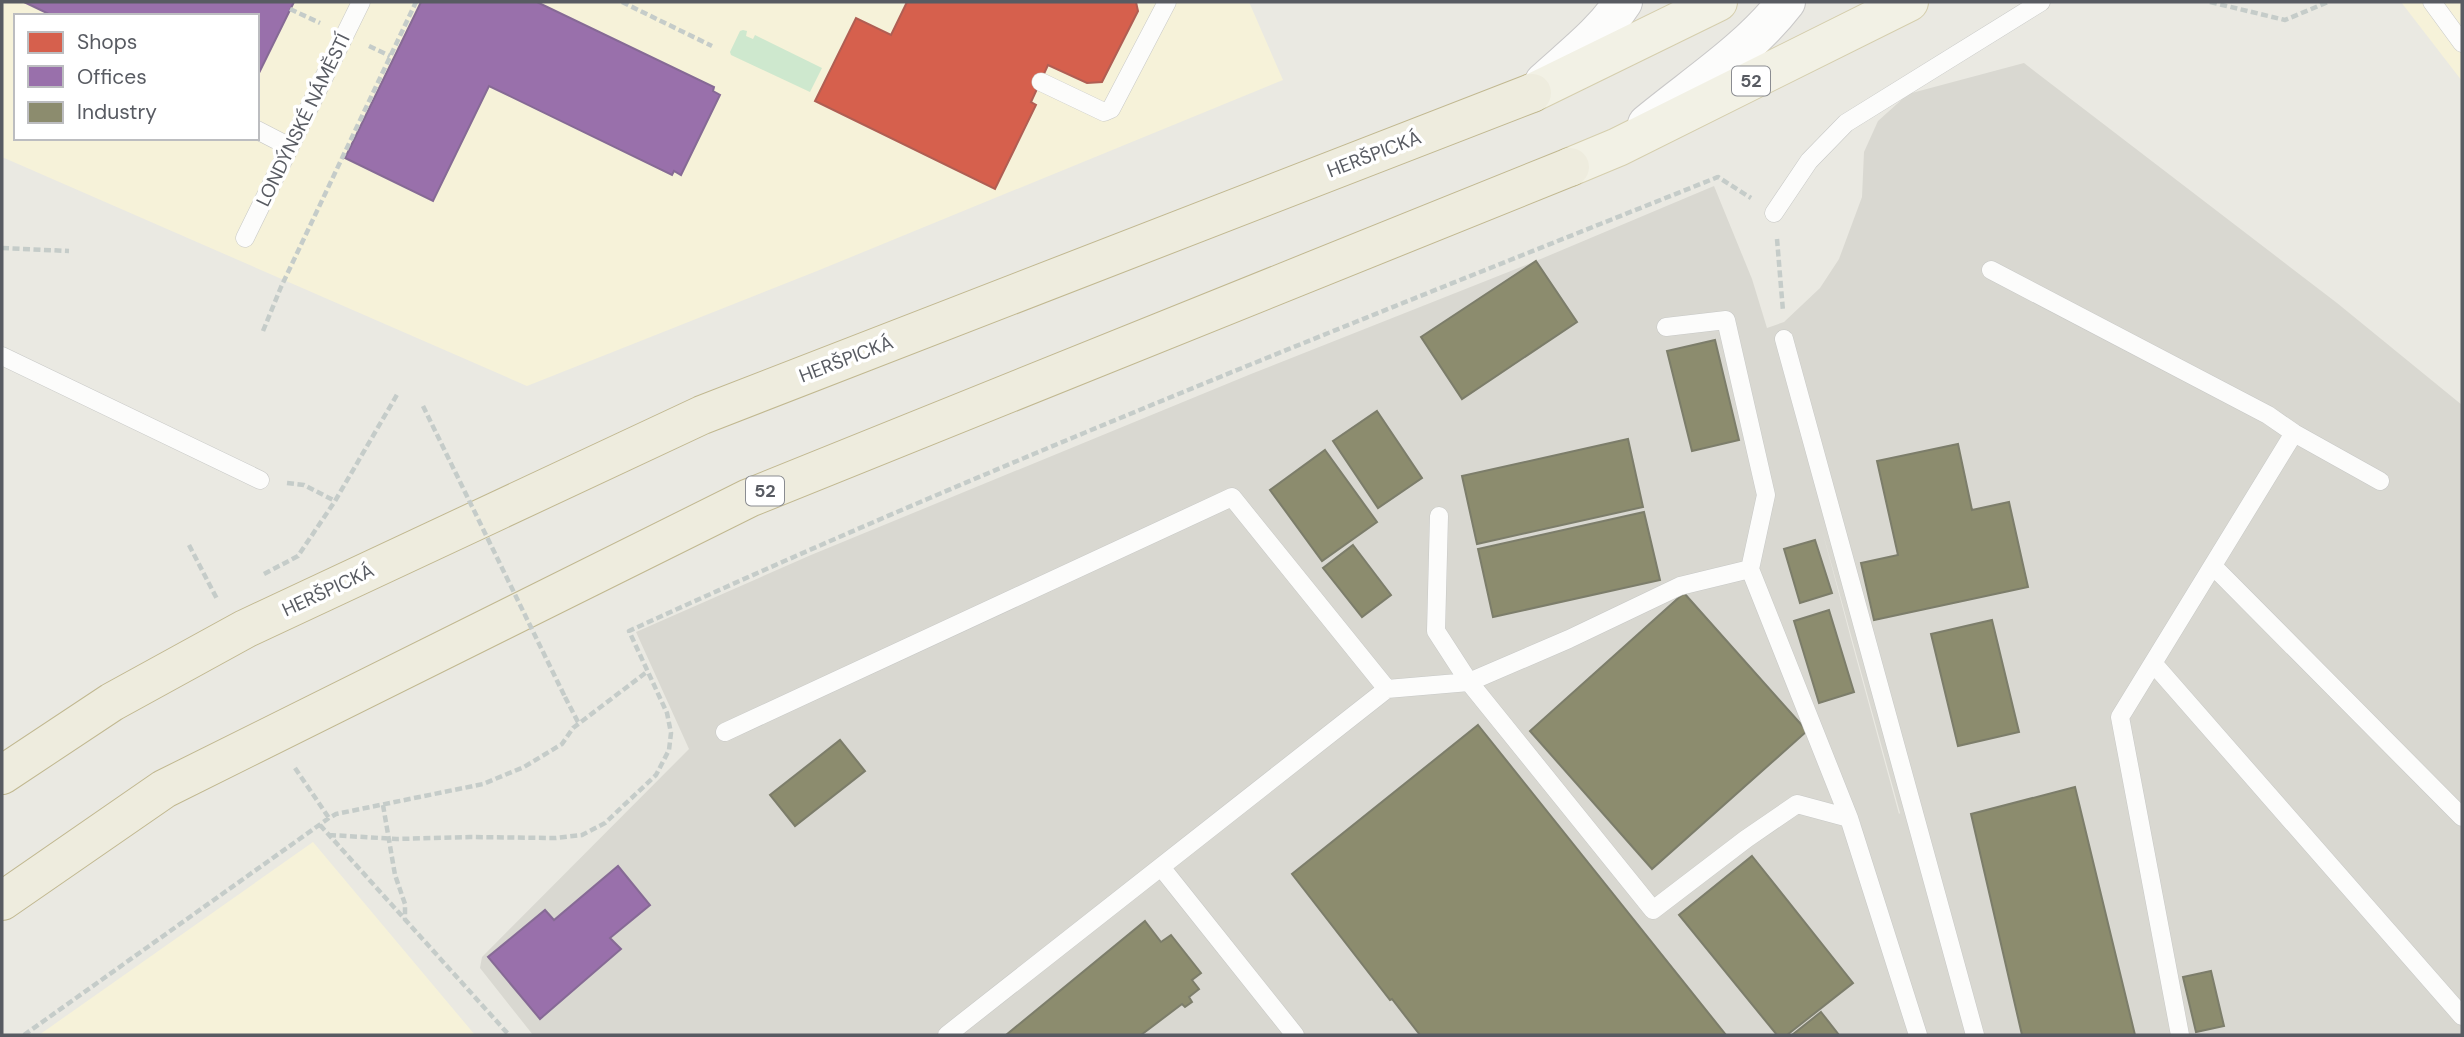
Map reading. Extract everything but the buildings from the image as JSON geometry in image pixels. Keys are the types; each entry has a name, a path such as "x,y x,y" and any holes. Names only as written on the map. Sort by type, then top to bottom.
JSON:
{"highway":[{"name":"HERŠPICKÁ","path":"2,775 112,702 245,629 702,415 1532,93"},
{"name":"52","path":"2,901 164,789 749,498 1570,167"}],"main road":[{"path":"1532,93 1587,43 1623,2"},
{"name":"HERŠPICKÁ","path":"1532,93 1718,2"},
{"path":"1618,147 1743,45 1775,16 1786,2"},
{"name":"52","path":"1570,167 1618,147 1909,2"}],"lane":[{"name":"LONDÝNSKÉ NÁMĚSTÍ","path":"245,237 361,2"},
{"path":"1041,82 1104,112 1111,109 1167,2"},
{"path":"1774,213 1809,161 1846,123 2041,2"},
{"path":"2432,2 2462,43"},
{"path":"259,131 290,147"},
{"path":"1991,271 2268,415 2294,433 2381,481"},
{"path":"1666,327 1726,320 1766,495 1750,569 1849,818 1918,1035"},
{"path":"1784,340 1975,1035"},
{"path":"2,356 260,480"},
{"path":"2180,1035 2120,717 2294,433"},
{"path":"725,732 1232,497 1387,689"},
{"path":"1439,516 1436,631 1469,682 1653,910 1797,804 1849,818"},
{"path":"2213,566 2462,817"},
{"path":"947,1035 1387,689 1424,688 1469,682 1569,639 1680,586 1750,569"},
{"path":"2153,663 2462,1016"},
{"path":"1161,867 1295,1035"}],"path":[{"path":"263,331 281,287 416,2"},
{"path":"622,2 712,46"},
{"path":"2210,2 2285,20 2328,2"},
{"path":"290,9 323,24"},
{"path":"329,835 388,839 470,836 556,838 582,835 604,823 656,775 669,750 671,733 667,713 629,631 805,550 1242,368 1718,177 1774,213 1784,340"},
{"path":"2,248 69,251"},
{"path":"298,556 335,501 398,393"},
{"path":"423,406 579,724"},
{"path":"260,480 304,485 335,501"},
{"path":"188,545 217,599"},
{"path":"24,1035 329,818 337,814 483,784 524,767 562,744 573,728 648,671"},
{"path":"295,768 329,818"},
{"path":"383,805 395,875 405,904 405,920"},
{"path":"320,825 509,1035"}],"shaded area":[{"path":"2,2 1249,2 1283,80 817,271 527,386 2,157"},
{"path":"2401,2 2462,2 2462,81"},
{"path":"2024,63 2337,303 2462,405 2462,1035 533,1035 480,968 482,957 689,749 636,632 811,555 1714,186 1752,279 1767,328 1784,322 1820,288 1839,259 1862,197 1864,152 1878,121 1908,94","holes":["1822,530 1900,813 1899,814"]},
{"path":"313,842 475,1035 39,1035"}],"green space":[{"path":"740,31 747,31 746,36 753,39 755,35 822,68 810,92 731,55"}]}
